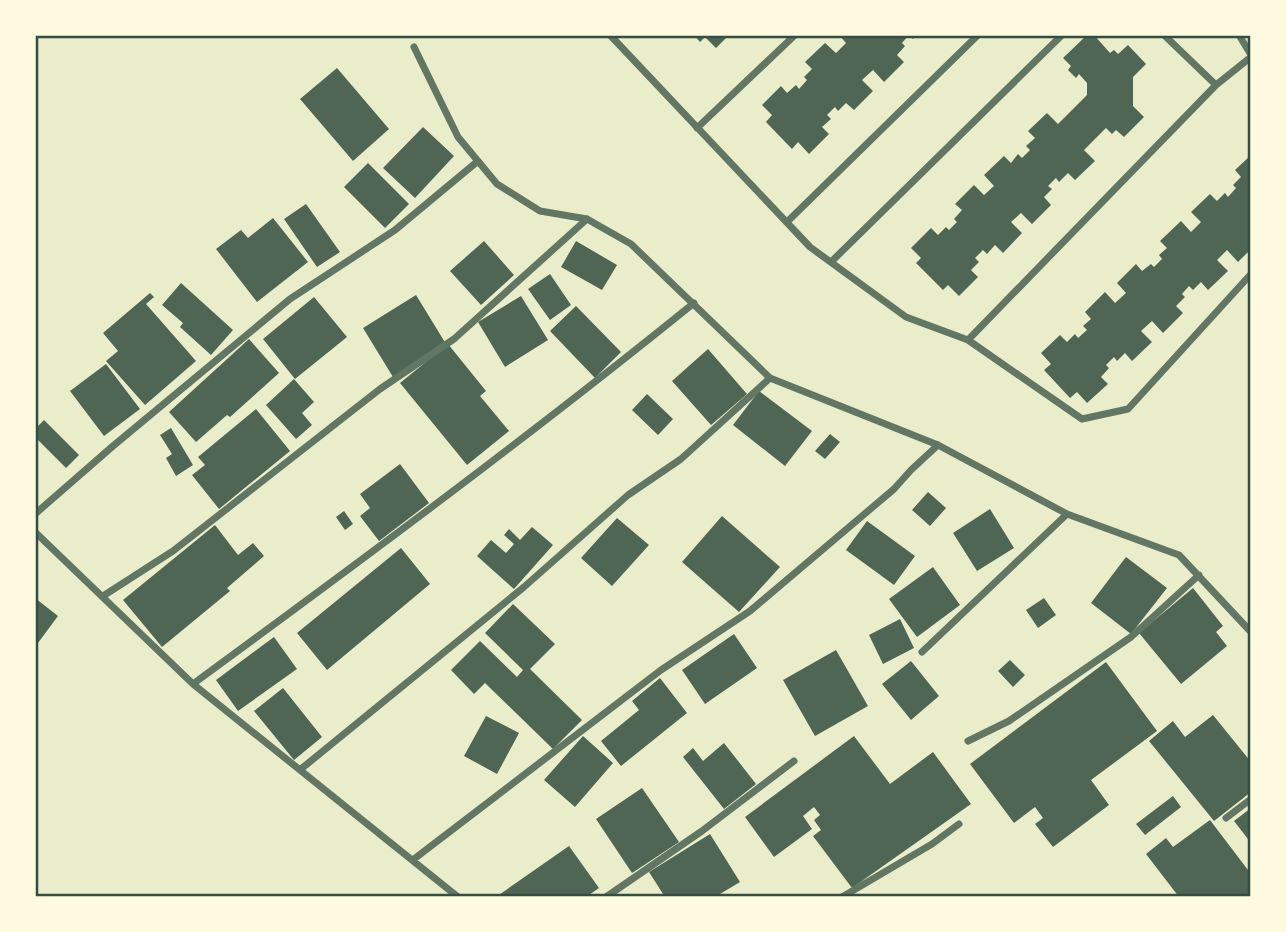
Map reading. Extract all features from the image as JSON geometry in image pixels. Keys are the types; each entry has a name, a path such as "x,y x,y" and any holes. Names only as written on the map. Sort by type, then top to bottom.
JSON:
{"street":[{"path":"610,35 810,247 906,317 968,340 1082,419 1128,409 1251,274"},
{"path":"697,128 795,35"},
{"path":"787,222 978,35"},
{"path":"831,262 1062,35"},
{"path":"1164,35 1216,85"},
{"path":"968,340 1216,85 1251,56 1239,35"},
{"path":"414,47 458,137 497,184 540,211 587,219 631,244 770,378 938,445 1067,514 1179,555 1251,632"},
{"path":"35,514 290,299 395,230 478,161"},
{"path":"103,596 173,551 380,389 454,339 587,219"},
{"path":"193,684 379,548 564,407 694,303"},
{"path":"301,769 524,587 628,495 681,459 770,378"},
{"path":"414,859 661,670 750,611 894,489 938,445"},
{"path":"922,652 1067,514"},
{"path":"35,532 193,684 458,897"},
{"path":"968,741 1009,721 1131,638 1199,575"},
{"path":"606,897 702,831 794,761"},
{"path":"1226,818 1251,799"},
{"path":"842,897 932,844 959,824"}],"building":[{"path":"694,35 729,35 716,48 705,37 700,42"},
{"path":"839,35 909,35 902,43 905,46 897,55 904,62 884,82 873,70 862,80 873,91 854,110 846,103 838,111 835,107 827,115 831,119 822,127 829,134 809,154 798,142 792,149 766,122 772,115 762,105 781,86 787,93 796,85 799,89 807,80 804,77 812,69 805,62 825,43 836,53 846,43"},
{"path":"1087,35 1094,35 1110,53 1114,50 1118,54 1128,45 1146,64 1133,77 1133,106 1144,117 1124,137 1116,130 1112,134 1106,128 1084,150 1095,161 1075,180 1068,173 1059,182 1056,178 1048,186 1052,189 1044,197 1051,205 1032,224 1021,213 1011,222 1022,233 1003,253 995,245 987,254 983,250 975,258 979,262 971,270 978,277 959,296 948,285 943,290 916,263 921,258 911,248 931,228 938,235 957,222 954,219 962,210 955,204 974,185 984,195 994,186 984,175 1004,156 1011,163 1018,154 1022,158 1030,150 1026,146 1035,138 1028,131 1047,113 1058,124 1087,95 1087,83 1079,74 1076,78 1068,70 1071,66 1063,58"},
{"path":"337,68 389,129 353,161 300,99"},
{"path":"423,127 454,156 415,198 383,168"},
{"path":"1251,155 1251,249 1238,262 1227,250 1217,260 1228,271 1208,290 1201,282 1193,290 1189,286 1182,294 1185,297 1176,306 1183,313 1163,333 1152,321 1141,331 1152,342 1132,361 1125,353 1117,361 1114,357 1106,365 1109,368 1101,377 1108,384 1087,403 1077,392 1070,398 1044,370 1051,364 1041,353 1060,335 1067,342 1075,334 1078,338 1087,330 1083,326 1091,319 1085,312 1105,292 1115,303 1126,293 1117,283 1136,264 1142,271 1151,264 1154,267 1162,259 1159,255 1167,248 1160,241 1181,221 1191,232 1201,222 1191,212 1210,194 1217,201 1225,193 1228,197 1236,188 1233,185 1241,177 1235,170"},
{"path":"368,163 409,204 385,228 344,187"},
{"path":"306,204 340,252 317,267 284,219"},
{"path":"273,218 308,262 257,302 216,249 241,230 248,238"},
{"path":"484,241 514,275 481,305 450,271"},
{"path":"576,241 617,265 602,290 561,267"},
{"path":"550,274 571,305 550,320 528,289"},
{"path":"181,283 233,330 211,355 180,327 183,323 162,305"},
{"path":"150,293 154,297 146,304 196,361 145,405 106,361 118,351 103,333"},
{"path":"416,295 446,344 393,377 363,328"},
{"path":"521,296 548,340 505,367 478,322"},
{"path":"314,297 347,337 295,379 263,339"},
{"path":"576,306 621,352 595,378 550,331"},
{"path":"249,339 279,373 230,417 227,415 196,442 169,412"},
{"path":"448,344 486,391 480,396 509,431 467,465 400,383"},
{"path":"708,349 747,394 711,425 672,381"},
{"path":"106,364 140,409 104,436 70,391"},
{"path":"294,379 314,402 302,413 312,425 296,439 266,405"},
{"path":"759,391 812,431 785,466 733,425"},
{"path":"647,394 673,419 658,435 632,410"},
{"path":"256,409 290,451 219,509 192,475 205,465 198,457"},
{"path":"44,420 79,455 66,468 35,437 35,429"},
{"path":"171,428 193,465 176,476 166,458 172,454 160,435"},
{"path":"830,434 840,442 825,459 815,451"},
{"path":"400,464 429,503 379,541 360,516 370,508 360,494"},
{"path":"928,492 946,508 930,526 912,510"},
{"path":"990,509 1014,548 977,571 953,533"},
{"path":"344,511 353,524 345,530 336,517"},
{"path":"722,516 780,567 739,612 682,562"},
{"path":"617,518 649,545 612,586 581,558"},
{"path":"867,521 915,556 894,585 846,550"},
{"path":"215,525 238,555 253,543 264,556 227,588 230,591 162,647 123,600"},
{"path":"532,527 553,545 514,589 477,556 491,540 506,553 514,544 504,535 509,529 520,540"},
{"path":"401,548 430,584 327,670 297,633"},
{"path":"1126,557 1167,588 1131,634 1091,603"},
{"path":"933,567 960,605 917,637 889,599"},
{"path":"1193,588 1223,626 1216,632 1227,646 1181,684 1139,633"},
{"path":"35,598 58,616 35,647"},
{"path":"1044,598 1056,615 1038,628 1026,610"},
{"path":"513,604 555,644 530,669 582,720 553,749 485,683 474,694 451,670 480,641 517,677 523,670 485,633"},
{"path":"900,619 914,648 883,664 869,635"},
{"path":"734,634 757,668 705,704 682,670"},
{"path":"274,637 297,669 238,711 216,680"},
{"path":"836,650 868,706 815,736 783,680"},
{"path":"1010,660 1025,675 1013,687 998,671"},
{"path":"911,661 939,696 911,720 882,684"},
{"path":"1106,662 1157,731 1091,780 1109,805 1053,847 1035,824 1043,818 1035,807 1014,823 970,764"},
{"path":"660,678 687,713 621,766 601,741 639,710 632,701"},
{"path":"283,688 322,737 294,760 254,711"},
{"path":"1213,715 1251,762 1251,792 1214,821 1149,741 1173,721 1185,737"},
{"path":"486,716 519,733 497,774 464,756"},
{"path":"583,736 613,763 575,807 544,780"},
{"path":"854,736 890,784 933,752 971,804 852,888 813,836 821,830 814,820 820,815 814,807 803,816 812,829 774,857 745,817"},
{"path":"724,743 756,784 724,809 683,757 693,748 703,761"},
{"path":"642,788 679,842 632,873 596,819"},
{"path":"1173,796 1181,807 1145,835 1136,824"},
{"path":"1251,808 1251,843 1234,821"},
{"path":"1210,820 1251,874 1251,891 1244,897 1179,897 1146,854 1166,838 1173,847"},
{"path":"710,834 740,882 715,897 665,897 649,872"},
{"path":"569,846 599,888 586,897 496,897"}]}
